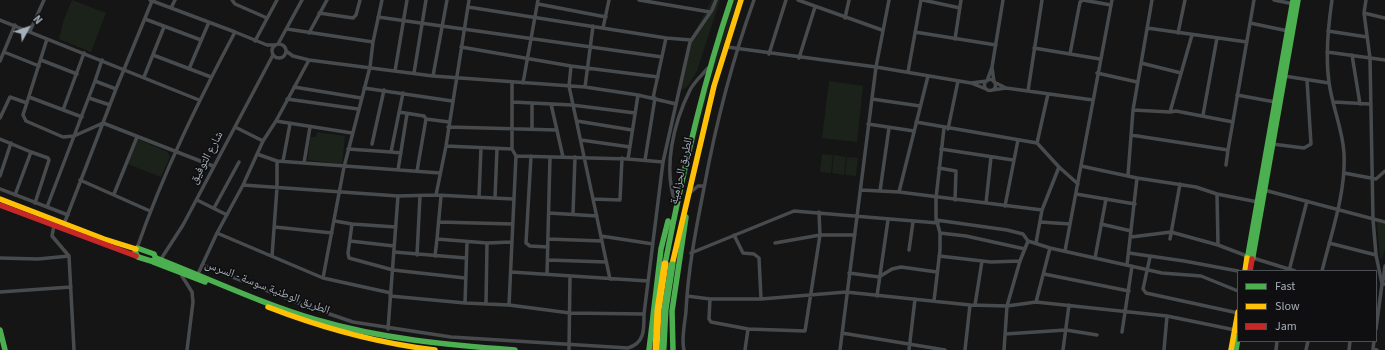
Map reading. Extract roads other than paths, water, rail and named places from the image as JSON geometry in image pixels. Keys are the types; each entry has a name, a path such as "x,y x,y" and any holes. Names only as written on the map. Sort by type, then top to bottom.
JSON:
{"main road":[{"name":"الطريق الحزامية","path":"663,350 669,264 676,205 708,67 731,0"},
{"name":"الطريق الحزامية","path":"656,350 658,310 669,264 686,206 698,149 726,46 741,0"},
{"path":"1250,270 1250,257 1258,202 1288,30 1295,2"},
{"path":"1245,270 1250,257 1264,190 1295,2"},
{"path":"0,199 157,260"},
{"path":"0,205 54,225 136,251"},
{"path":"649,350 662,249 668,221 676,205"},
{"path":"649,350 659,345 665,346 672,350 672,311 685,228 686,206"},
{"name":"الطريق الوطنية سوسة - السرس","path":"157,260 182,273 314,324 365,338 435,350"},
{"name":"الطريق الوطنية سوسة - السرس","path":"157,260 198,274 316,320 352,329 427,343 515,350"},
{"path":"1231,350 1237,319"},
{"path":"0,330 4,350"}],"street":[{"path":"30,31 44,0"},
{"path":"64,224 116,89 145,20 151,0 267,45 277,45 285,49 293,56"},
{"path":"172,8 175,0"},
{"path":"232,0 235,4 267,18"},
{"path":"255,40 277,0"},
{"path":"277,45 283,37 302,0"},
{"path":"309,32 327,0"},
{"path":"319,13 353,18 356,15 360,0"},
{"path":"323,278 344,167 370,67 373,42 382,0"},
{"path":"395,71 407,0"},
{"path":"414,73 426,0"},
{"path":"433,76 447,0"},
{"path":"436,195 446,146 448,124 468,0"},
{"path":"603,28 610,0"},
{"path":"638,0 710,12"},
{"path":"679,6 681,0"},
{"path":"202,265 327,314 353,322 388,329 452,337 628,348 635,346 641,341 643,335 644,314 663,162 676,104 691,40 710,12 716,0"},
{"path":"684,350 686,296 691,253 715,131 736,49 754,0"},
{"path":"769,54 786,0"},
{"path":"800,0 845,18 882,30"},
{"path":"845,18 849,0"},
{"path":"840,350 846,292 858,217 868,124 882,30 889,0"},
{"path":"908,72 922,0 960,8"},
{"path":"955,39 961,0"},
{"path":"986,88 992,68 1003,0"},
{"path":"1028,91 1042,0"},
{"path":"1070,54 1080,2 1083,0 1111,5"},
{"path":"1065,251 1112,0"},
{"path":"1128,175 1133,110 1152,0"},
{"path":"1178,33 1185,0"},
{"path":"1226,165 1254,0"},
{"path":"1274,0 1295,2"},
{"path":"1322,270 1344,173 1344,154 1341,131 1329,83 1327,52 1332,0"},
{"path":"1366,0 1364,13 1370,58 1373,219 1376,255 1384,284"},
{"path":"523,83 538,2 606,17"},
{"path":"468,7 666,38 691,40"},
{"path":"799,58 815,7"},
{"path":"1364,13 1385,18"},
{"path":"378,17 662,57"},
{"path":"0,20 199,100"},
{"path":"145,20 201,40"},
{"path":"189,69 209,22"},
{"path":"1250,23 1288,30"},
{"path":"0,60 15,25"},
{"path":"585,88 593,26"},
{"path":"144,78 164,27"},
{"path":"1147,28 1247,42"},
{"path":"287,29 373,42"},
{"path":"1328,31 1367,37"},
{"path":"136,251 150,211 174,152 199,100 236,32"},
{"path":"915,32 996,45"},
{"path":"1170,112 1192,35"},
{"path":"281,58 285,49 283,37"},
{"path":"645,160 654,98 666,38"},
{"path":"1203,115 1217,38"},
{"path":"47,39 23,116 26,121 62,138 74,136 103,123 213,166"},
{"path":"267,45 272,53 281,58"},
{"name":"شارع التوفيق","path":"157,260 197,200 213,166 235,127 277,45"},
{"path":"726,46 769,54 908,72 971,83 992,90 1006,88 1093,100"},
{"path":"461,47 571,66 658,77"},
{"path":"1034,48 1100,59"},
{"path":"4,52 39,66"},
{"path":"1327,52 1385,60"},
{"path":"63,110 84,53"},
{"path":"153,54 211,77"},
{"path":"268,64 281,58 293,56 309,60 433,76 585,88 638,95 676,104"},
{"path":"1352,56 1360,104"},
{"path":"41,60 76,74"},
{"path":"47,207 82,117 102,60"},
{"path":"198,274 217,233 243,185 263,141 276,121 309,60"},
{"path":"1141,63 1181,73"},
{"path":"571,66 569,86 572,104 577,121 610,279"},
{"path":"676,205 671,192 670,168 676,129 691,88 708,67"},
{"path":"992,68 996,86 992,90"},
{"path":"1098,73 1138,82"},
{"path":"899,192 928,76"},
{"path":"1284,76 1329,83"},
{"path":"971,83 987,82 991,80 1006,88"},
{"path":"1272,144 1304,148 1311,144 1307,80"},
{"path":"95,81 116,89"},
{"path":"948,129 958,81"},
{"path":"509,305 516,156 512,149 512,82"},
{"path":"294,87 361,98"},
{"path":"364,88 452,101"},
{"path":"372,144 384,90"},
{"path":"391,152 403,93"},
{"path":"1037,143 1048,94"},
{"path":"628,159 638,95"},
{"path":"1237,95 1275,102"},
{"path":"0,118 10,97 27,103"},
{"path":"29,97 82,117"},
{"path":"89,98 110,105"},
{"path":"872,99 920,106"},
{"path":"287,100 358,109"},
{"path":"512,102 572,104 635,113"},
{"path":"1334,102 1370,104"},
{"path":"532,103 532,129"},
{"path":"551,104 564,157"},
{"path":"1133,110 1176,111 1233,122"},
{"path":"399,112 424,116 426,119 448,124 511,130 557,130"},
{"path":"398,170 407,114"},
{"path":"417,171 426,119"},
{"path":"276,121 352,133"},
{"path":"577,121 632,130"},
{"path":"916,122 948,129 1037,143 1059,167 1078,184"},
{"path":"283,161 290,124"},
{"path":"868,124 914,131"},
{"path":"235,127 263,141"},
{"path":"304,164 310,127"},
{"path":"880,191 889,128"},
{"path":"934,301 940,233 937,221 936,198 944,128"},
{"path":"1131,135 1228,150"},
{"path":"114,194 137,137"},
{"path":"0,139 48,158 49,160 35,203"},
{"path":"581,140 630,147"},
{"path":"1005,206 1018,140"},
{"path":"0,176 11,143"},
{"path":"446,146 512,149"},
{"path":"479,197 481,148"},
{"path":"348,149 401,153"},
{"path":"495,198 497,149"},
{"path":"941,149 1013,160"},
{"path":"15,195 31,152"},
{"path":"257,154 277,161 304,164 440,173"},
{"path":"516,156 622,158 663,162"},
{"path":"531,156 526,243 530,246 548,247"},
{"path":"548,274 550,157"},
{"path":"573,214 575,157"},
{"path":"986,203 991,157"},
{"path":"593,199 620,200 622,158"},
{"path":"272,256 275,227 277,161"},
{"path":"214,208 239,162"},
{"path":"1081,166 1137,178 1180,184 1217,194 1258,202"},
{"path":"1036,244 1042,210 1059,167"},
{"path":"939,168 956,171 956,200"},
{"path":"1344,173 1372,179 1379,178 1385,171"},
{"path":"1127,265 1137,178"},
{"path":"80,180 150,211"},
{"path":"1170,239 1180,184"},
{"path":"243,185 339,193 398,196 436,195 513,199"},
{"path":"686,206 695,187 704,186"},
{"path":"0,189 68,215"},
{"path":"861,190 899,192 936,198 1042,210"},
{"path":"1264,190 1385,222"},
{"path":"1076,194 1134,204"},
{"path":"1217,194 1218,245"},
{"path":"388,329 398,196"},
{"path":"417,255 420,196"},
{"path":"435,256 441,196"},
{"path":"1095,258 1106,199"},
{"path":"197,200 227,215"},
{"path":"1131,237 1171,232 1218,245 1289,270 1307,201"},
{"path":"691,253 788,212 819,212 913,222 937,221 1007,230 1023,234 1028,241 1050,248 1148,269 1201,276 1237,291"},
{"path":"710,299 709,319 711,322 748,329 804,331 820,235 819,212"},
{"path":"548,213 597,216"},
{"path":"877,296 888,220"},
{"path":"334,221 352,224 396,227"},
{"path":"439,222 512,224"},
{"path":"909,250 913,222"},
{"path":"1040,222 1070,224"},
{"path":"352,224 348,253 349,258 393,270 465,278"},
{"path":"1102,224 1131,232"},
{"path":"54,225 52,236 69,256 74,350"},
{"path":"275,227 332,233"},
{"path":"217,233 323,278 391,294 465,304 509,305 570,313 644,314"},
{"path":"940,233 966,236 1025,249"},
{"path":"734,235 743,253 754,254 759,258 761,299"},
{"path":"775,243 820,235 855,235"},
{"path":"601,236 653,244"},
{"path":"437,239 487,243 511,242"},
{"path":"548,239 602,241"},
{"path":"350,241 394,246"},
{"path":"1004,350 1007,306 1020,261 1028,241"},
{"path":"465,304 467,242"},
{"path":"486,304 487,243"},
{"path":"1329,243 1376,255"},
{"path":"1036,302 1050,248"},
{"path":"394,252 466,258"},
{"path":"1129,253 1237,271"},
{"path":"0,258 38,259 69,256"},
{"path":"939,256 982,261 1020,261"},
{"path":"1150,257 1144,289 1146,293 1237,313"},
{"path":"548,260 606,262"},
{"path":"975,305 982,261"},
{"path":"1122,332 1132,266"},
{"path":"1377,322 1381,293 1384,284 1385,266"},
{"path":"849,273 879,277 898,267 937,272"},
{"path":"511,272 648,281"},
{"path":"182,273 182,276 192,292 193,302 186,350"},
{"path":"1044,274 1129,291"},
{"path":"569,350 570,276"},
{"path":"0,292 71,287"},
{"path":"686,296 710,299 761,299 846,292 970,305 1007,306 1036,302 1167,316 1235,330"},
{"path":"1377,292 1381,293"},
{"path":"909,348 915,299"},
{"path":"965,350 970,305"},
{"path":"1063,350 1069,305"},
{"path":"1164,350 1167,316"},
{"path":"745,350 748,329"},
{"path":"1006,334 1066,330 1097,335"},
{"path":"842,333 909,348 945,350"}]}
